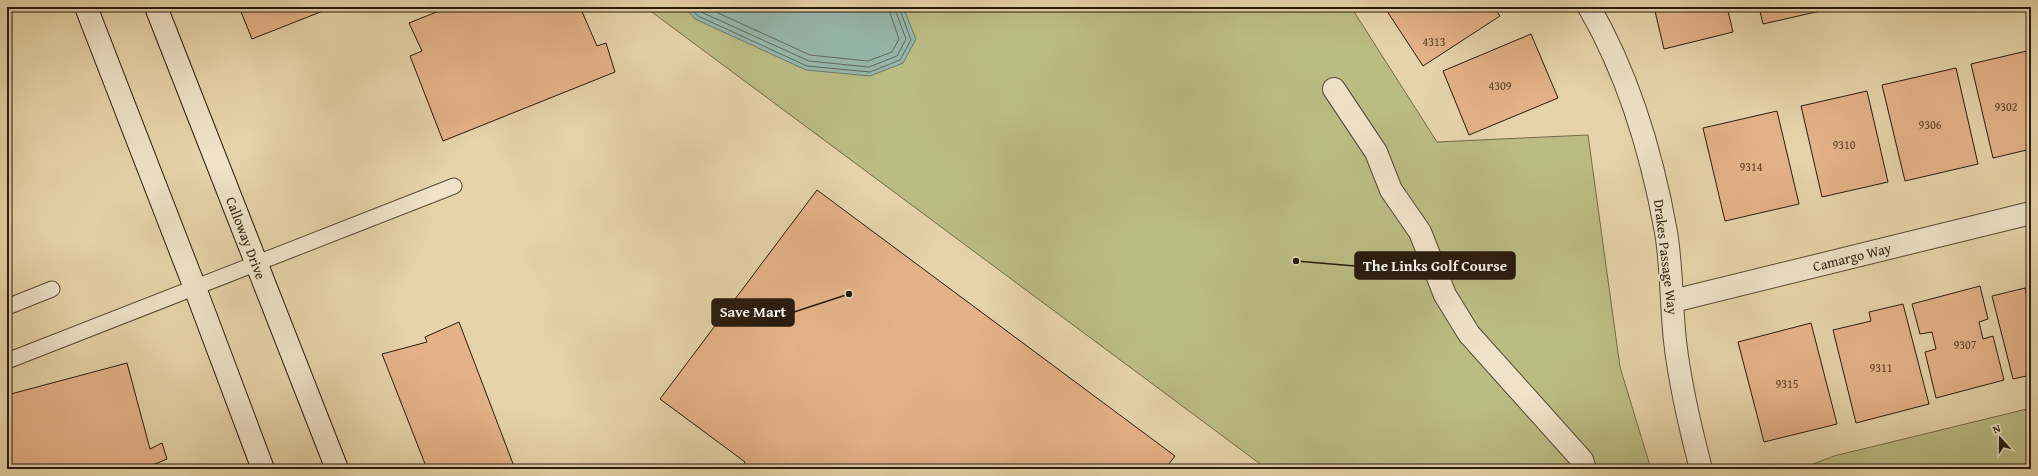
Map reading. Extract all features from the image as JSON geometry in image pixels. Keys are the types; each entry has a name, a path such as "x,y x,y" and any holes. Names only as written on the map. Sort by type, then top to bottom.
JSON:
{"street":[{"path":"86,7 195,288 263,469"},
{"name":"Calloway Drive","path":"156,7 337,469"},
{"name":"Drakes Passage Way","path":"1589,7 1603,32 1631,96 1652,164 1666,234 1673,301 1675,341 1686,409 1701,469"},
{"path":"1334,89 1376,152 1391,190 1420,232 1445,295 1469,334 1582,460 1586,469"},
{"name":"Camargo Way","path":"1673,301 2031,213"}],"lane":[{"path":"7,361 454,186"},
{"path":"7,307 52,289"}],"green space":[{"path":"645,7 1351,7 1437,142 1588,135 1620,367 1651,469 1267,469"},
{"path":"2031,408 2031,469 1800,469 1834,456"}],"water":[{"path":"684,7 903,7 916,39 903,63 870,76 806,70 695,19"}],"building":[{"path":"239,7 333,7 252,39"},
{"path":"449,7 580,7 597,46 606,43 615,72 443,141 410,56 422,51 409,23"},
{"path":"1494,7 1500,16 1423,66 1385,8"},
{"path":"1654,7 1727,7 1733,32 1664,49"},
{"path":"1759,7 1838,7 1763,24"},
{"path":"1531,34 1558,98 1469,135 1443,71"},
{"path":"2031,50 2031,149 1993,158 1971,64"},
{"path":"1956,68 1978,164 1905,181 1882,85"},
{"path":"1867,91 1888,182 1822,197 1801,106"},
{"path":"1777,111 1799,204 1725,221 1703,128"},
{"path":"817,190 1175,456 1165,469 741,469 745,462 660,399"},
{"path":"1980,286 1988,319 1979,322 1983,339 1993,336 2004,380 1936,398 1925,352 1936,349 1932,332 1920,334 1912,304"},
{"path":"2025,288 2031,312 2031,375 2013,379 1992,296"},
{"path":"1903,304 1929,404 1856,423 1833,330 1871,321 1869,312"},
{"path":"459,322 515,469 427,469 382,354 427,342 425,337"},
{"path":"1811,323 1837,424 1764,442 1738,342"},
{"path":"127,363 150,449 162,443 167,459 143,469 7,469 7,395"}],"place":[{"name":"The Links Golf Course","path":"1296,261"},
{"name":"Save Mart","path":"849,294"}]}
